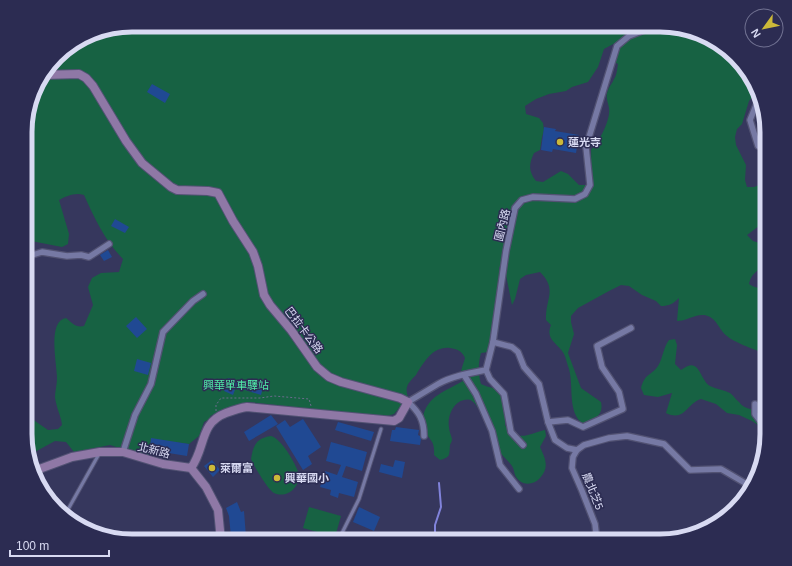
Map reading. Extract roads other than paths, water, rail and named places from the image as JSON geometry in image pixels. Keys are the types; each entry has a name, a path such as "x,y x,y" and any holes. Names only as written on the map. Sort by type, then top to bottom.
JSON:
{"main road":[{"name":"巴拉卡公路","path":"51,75 79,74 86,78 93,86 130,147 142,163 170,187 177,190 208,190 218,193 233,221 253,252 258,266 264,295 270,305 292,330 317,367 329,377 342,382 400,398 408,402"},
{"path":"220,534 218,510 206,487 191,468 199,454 206,431 216,417 239,408 248,408 394,421 399,418 408,402"},
{"name":"北新路","path":"38,469 72,457 100,452 123,452 163,464 191,468"}],"street":[{"name":"圍內路","path":"486,370 493,342 506,251 515,208 522,200 532,197 575,199 585,194 590,185 586,147 617,46 629,36 640,32"},
{"path":"756,104 750,120 758,146"},
{"path":"32,255 42,252 67,256 81,255 89,257 108,244"},
{"path":"123,452 135,415 151,384 163,332 192,301 203,294"},
{"path":"548,422 568,420 583,427 623,409 619,392 602,367 597,346 631,328"},
{"path":"493,342 512,347 518,352 524,367 539,384 548,422 555,440 567,448 577,450 584,446 609,438 627,436 664,444 690,470 721,468 746,484"},
{"path":"424,436 424,426 421,418 408,402 438,384 464,374 486,370 490,379 504,394 511,432 523,445"},
{"path":"464,374 476,394 492,431 500,465 519,489"},
{"path":"755,404 755,414 760,421"},
{"name":"農北芝5","path":"577,450 572,457 572,468 595,524 596,534"}],"lane":[{"path":"342,534 359,499 381,429"},
{"path":"68,510 100,452"}],"waterway":[{"path":"435,534 435,525 441,507 439,483"}],"place":[{"name":"蓮光寺","path":"560,142"},
{"name":"萊爾富","path":"212,468"},
{"name":"興華國小","path":"277,478"}],"park label":[{"name":"興華單車驛站","path":"236,385"}]}
